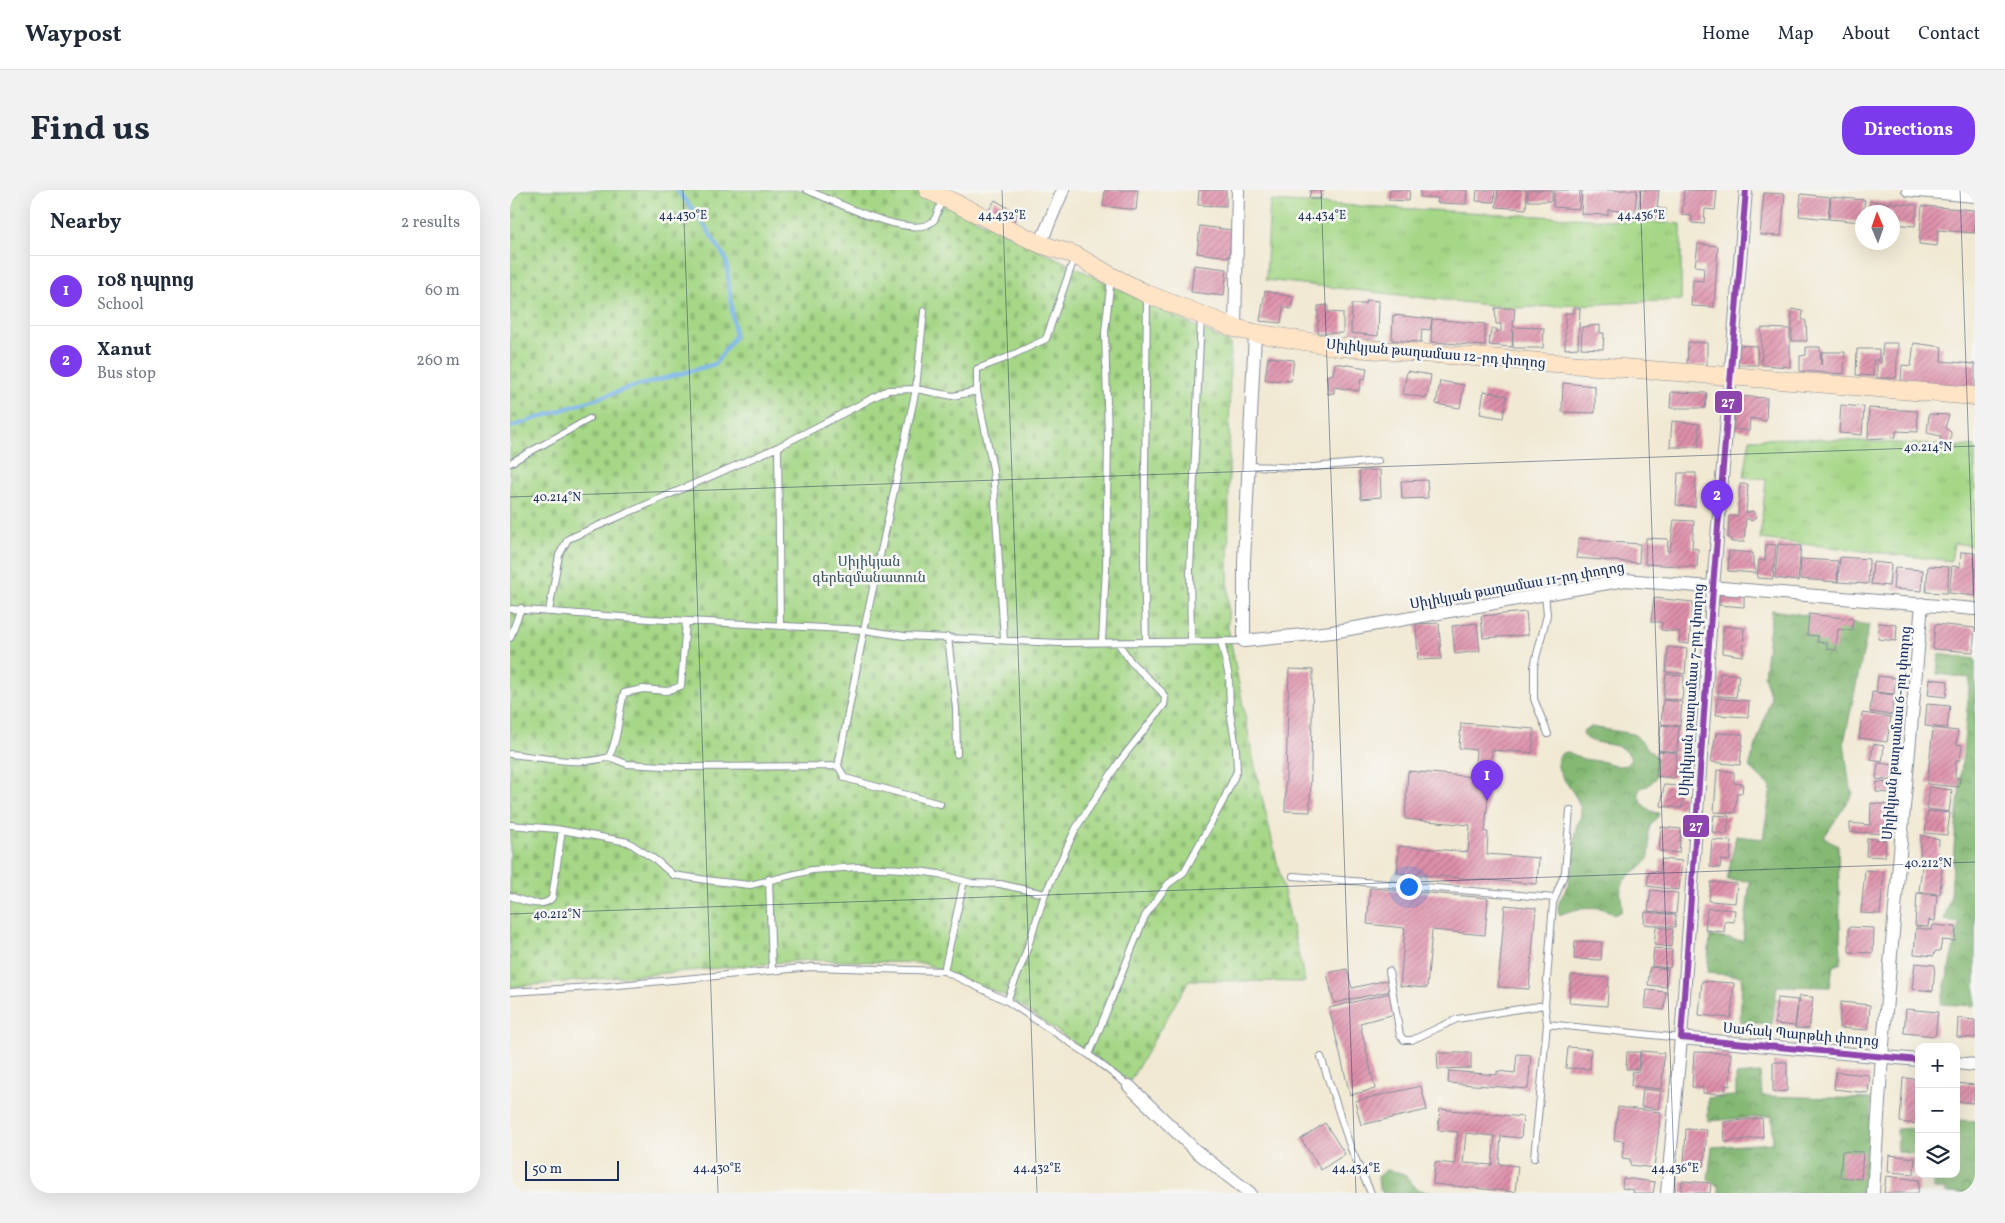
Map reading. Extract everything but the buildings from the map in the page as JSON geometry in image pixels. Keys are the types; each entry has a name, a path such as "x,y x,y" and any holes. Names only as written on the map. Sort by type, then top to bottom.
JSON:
{"main road":[{"name":"Սիլիկյան թաղամաս 12-րդ փողոց","path":"935,194 1040,244 1075,255 1147,294 1235,328 1255,333 1340,347 1975,396"}],"street":[{"path":"1040,244 1063,190"},
{"path":"1235,328 1238,190"},
{"name":"Սիլիկյան թաղամաս 7-րդ փողոց","path":"1667,1193 1681,1038 1713,587 1746,190"},
{"path":"1908,190 1975,196"},
{"path":"1244,641 1244,561 1255,333"},
{"name":"Սիլիկյան թաղամաս 11-րդ փողոց","path":"1244,641 1332,632 1625,580 1975,608"},
{"name":"Սիլիկյան թաղամաս 6-րդ փողոց","path":"1873,1193 1882,1056 1922,604"},
{"name":"Սահակ Պարթևի փողոց","path":"1681,1038 1915,1060"},
{"path":"1960,1063 1975,1065"},
{"path":"1129,1086 1196,1151 1250,1193"}],"lane":[{"path":"807,190 887,223 905,227 924,226 934,220 935,194"},
{"path":"1004,640 993,468 978,391 977,369 1046,340 1075,255"},
{"path":"1102,642 1106,568 1108,438 1106,332 1111,276"},
{"path":"1146,642 1144,563 1147,294"},
{"path":"924,311 916,389 864,630 838,766 845,778 940,804"},
{"path":"1191,641 1190,570 1201,315"},
{"path":"549,611 560,555 568,539 778,447 888,390 916,389 953,396 978,391"},
{"path":"510,463 589,419"},
{"path":"778,447 780,626"},
{"path":"1248,466 1302,468 1378,461"},
{"path":"1545,594 1546,615 1534,666 1534,699 1548,734"},
{"path":"510,608 686,621 864,630 904,636 1059,643 1244,641"},
{"path":"510,638 521,608"},
{"path":"609,757 615,744 619,712 624,693 643,689 667,691 681,686 686,621"},
{"path":"948,638 956,709 957,754"},
{"path":"1089,1055 1144,916 1168,884 1184,872 1223,801 1237,770 1236,748 1230,711 1229,677 1221,641"},
{"path":"1007,1000 1023,961 1045,894 1076,828 1119,762 1164,706 1165,698 1162,692 1127,658 1118,643"},
{"path":"510,754 569,762 594,762 609,757 627,764 682,767 838,766"},
{"path":"1534,1158 1547,1024 1545,1006 1555,898 1565,872 1570,810"},
{"path":"510,825 562,830 628,842 657,861 673,875 750,885 812,870 904,869 939,874 964,881 1000,884 1045,894"},
{"path":"510,896 541,904 548,902 552,898 562,830"},
{"path":"1293,876 1555,898"},
{"path":"769,879 772,971"},
{"path":"944,971 964,881"},
{"path":"510,992 608,986 812,967 944,971 1007,1000 1089,1055 1129,1086"},
{"path":"1389,971 1400,1035 1404,1040 1412,1040 1457,1019 1545,1006"},
{"path":"1547,1024 1681,1038"},
{"path":"1321,1057 1350,1149 1372,1193"}],"green space":[{"name":"Սիլիկյան գերեզմանատուն","path":"510,190 917,190 1230,343 1228,627 1253,758 1305,982 1189,980 1130,1081 1006,996 923,963 808,960 510,987"},
{"path":"1270,201 1681,224 1681,300 1515,308 1266,280"},
{"path":"1800,438 1975,447 1975,546 1954,543 1951,561 1760,539 1766,479 1744,477 1750,439"},
{"path":"1772,610 1869,625 1844,742 1849,782 1853,794 1824,837 1838,846 1841,963 1833,966 1830,987 1777,986 1772,1024 1740,1022 1742,976 1707,973 1710,936 1743,941 1750,881 1727,880 1736,836 1763,839 1771,788 1749,767 1771,698 1764,676"},
{"path":"1939,654 1975,659 1975,1006 1941,1004 1959,923 1944,920 1951,895 1970,678 1937,674"},
{"path":"1591,727 1634,734 1656,757 1659,764 1656,777 1648,786 1642,787 1638,792 1640,800 1645,806 1651,811 1659,813 1649,829 1649,857 1627,877 1622,885 1621,912 1616,914 1602,909 1590,908 1574,910 1559,915 1558,907 1569,880 1576,827 1581,815 1580,806 1558,767 1558,760 1562,753 1568,752 1583,759 1618,766 1627,765 1631,759 1622,748 1595,742 1583,735 1584,730"},
{"path":"1760,1073 1762,1096 1871,1099 1868,1193 1719,1193 1719,1187 1708,1179 1712,1147 1773,1143 1772,1116 1708,1121 1708,1098 1736,1096 1736,1075"},
{"path":"1960,1120 1975,1121 1975,1193 1945,1193 1945,1189 1933,1189 1933,1178 1960,1178"},
{"path":"1915,1128 1915,1154 1898,1152 1897,1129"},
{"path":"1386,1170 1403,1173 1418,1190 1445,1193 1383,1193 1379,1188 1378,1177"}],"waterway":[{"path":"510,427 626,389 715,364 735,336 726,259 701,220 677,190"}],"transit line":[{"name":"27","path":"1681,1038 1713,587 1746,190"},
{"name":"27","path":"1681,1038 1915,1060"}],"place":[{"name":"Xanut","path":"1717,521"},
{"name":"108 դպրոց","path":"1487,801"}]}
